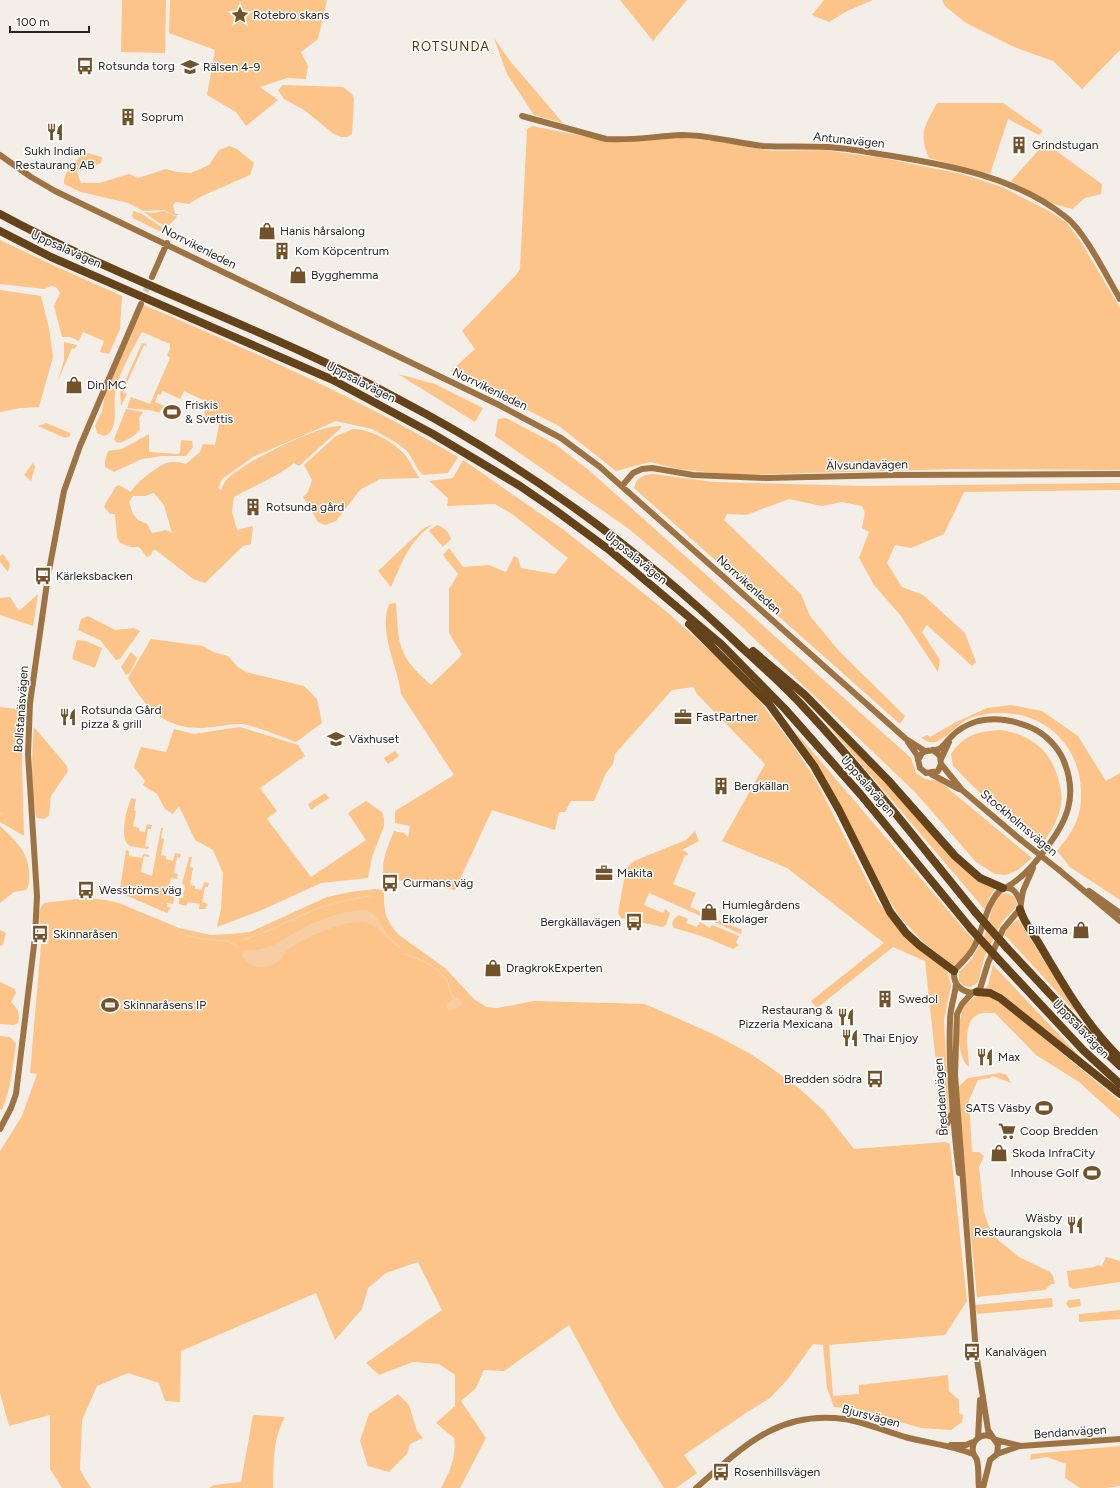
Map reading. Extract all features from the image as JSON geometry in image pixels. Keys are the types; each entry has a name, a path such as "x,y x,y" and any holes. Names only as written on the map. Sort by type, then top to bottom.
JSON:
{"highway":[{"name":"Uppsalavägen","path":"0,214 57,244 319,359 429,415 524,472 594,520 702,609 798,701 871,785 976,913 1093,1040 1120,1066"},
{"name":"Uppsalavägen","path":"0,231 51,256 333,380 383,406 520,486 608,550 721,644 785,709 861,795 971,929 1084,1051 1120,1084"},
{"path":"649,584 769,704 814,766 839,810 890,912 906,933 919,945 954,971"},
{"path":"702,609 805,695 888,780 955,856 980,878 1005,888"},
{"path":"1021,907 1027,926 1072,1000 1099,1036 1120,1058"},
{"path":"974,992 990,993 1000,998 1120,1094"}],"street":[{"name":"Antunavägen","path":"522,116 606,139 618,140 682,135 701,136 763,146 843,149 965,170 1002,182 1036,199 1069,219 1084,240 1120,300"},
{"name":"Norrvikenleden","path":"0,155 55,191 167,243 532,422 579,450 622,486 906,739 925,751"},
{"path":"152,277 167,243"},
{"name":"Bollstanäsvägen","path":"0,1129 11,1108 16,1094 35,937 37,896 29,777 30,709 48,576 64,491 80,446 141,304"},
{"name":"Älvsundavägen","path":"622,486 633,473 642,469 652,468 692,475 766,478 928,474 1120,474"},
{"path":"951,737 938,771 931,774 926,773 920,768 918,760 925,751 940,748 951,737 964,727 978,721 1005,720 1021,723 1036,730 1050,740 1061,754 1068,769 1071,786 1069,806 1064,824 1036,862 1027,878 1023,891 1021,907"},
{"name":"Norrvikenleden","path":"906,739 917,754 918,760"},
{"path":"933,750 940,756 941,761"},
{"name":"Stockholmsvägen","path":"941,761 962,790"},
{"name":"Stockholmsvägen","path":"931,774 962,790 1120,921"},
{"path":"954,971 974,948 996,893 1005,888 1036,862"},
{"name":"Stockholmsvägen","path":"1060,871 1120,913"},
{"path":"1005,888 1013,889 1018,895 1021,907"},
{"name":"Breddenvägen","path":"996,1454 998,1445 988,1430 981,1391 964,1209 955,1048 957,1014 962,1004 983,984 988,963 1003,928 1021,907"},
{"name":"Breddenvägen","path":"954,971 956,984 955,999 950,1018 949,1064 956,1149 964,1209"},
{"path":"956,984 963,990 974,992"},
{"path":"939,1132 945,1128 950,1120 952,1105"},
{"name":"Breddenvägen","path":"979,1488 975,1456 975,1440 981,1391"},
{"name":"Bjursvägen","path":"696,1488 742,1448 762,1434 788,1422 815,1417 853,1420 921,1442 942,1445 966,1445 975,1440"},
{"path":"975,1440 984,1435 994,1438"},
{"name":"Bendanvägen","path":"994,1438 1021,1446"},
{"name":"Bendanvägen","path":"996,1454 1021,1446 1120,1439"},
{"name":"Bjursvägen","path":"942,1445 975,1456"},
{"path":"983,1488 990,1460 996,1454"},
{"path":"975,1456 985,1461 990,1460"}],"shaded area":[{"path":"122,0 166,0 165,53 121,52"},
{"path":"170,0 327,0 318,39 301,52 308,66 306,79 287,78 260,87 278,100 246,126 236,112 207,95 215,50 169,33"},
{"path":"620,0 687,0 653,41"},
{"path":"824,0 873,0 847,11 829,22 812,15"},
{"path":"942,0 1120,0 1120,50 1082,89 1053,61 1014,47 966,23 945,6"},
{"path":"494,38 510,61 563,123 534,115 507,74"},
{"path":"283,85 343,87 352,94 354,99 352,134 347,137 341,137 334,134 304,110 284,99 278,90"},
{"path":"937,103 1003,103 1043,131 1039,135 1008,119 990,174 929,158 924,142 924,130"},
{"path":"532,126 613,142 682,138 717,141 772,151 824,150 882,158 962,174 1002,187 1047,210 1066,222 1081,242 1120,308 1120,470 955,469 734,475 678,469 650,462 616,471 559,426 451,371 475,349 462,331 520,269 527,129"},
{"path":"1045,143 1102,184 1101,194 1085,198 1072,209 1054,204 1011,181"},
{"path":"229,146 237,149 254,163 250,175 202,196 189,204 176,202 173,205 175,214 179,214 176,216 164,210 143,211 128,203 81,192 64,184 64,179 68,171 84,152 102,157 101,163 77,172 81,183 99,183 129,174 138,178 166,169 177,172 191,173 209,165 219,150"},
{"path":"133,211 142,214 166,230 159,231 133,218"},
{"path":"164,211 177,217 168,226 159,223 144,212 154,213"},
{"path":"0,240 122,296 120,329 109,354 100,352 104,341 83,332 79,341 70,337 62,337 54,306 60,293 56,287 51,286 44,289 0,284"},
{"path":"0,290 41,296 49,328 53,357 39,407 21,408 0,412"},
{"path":"144,305 304,376 382,415 458,457 448,473 423,475 408,452 397,443 372,429 336,421 253,457 222,479 218,488 221,490 226,480 235,472 264,455 316,431 341,426 341,428 299,466 294,463 273,477 234,497 232,512 237,530 253,526 251,544 243,546 205,583 193,579 156,550 153,550 151,555 147,557 139,547 130,547 120,543 117,537 115,514 110,514 104,507 115,487 119,485 131,492 141,480 162,465 174,462 186,464 200,452 203,444 215,445 219,425 216,424 216,420 204,419 205,401 184,391 180,399 163,391 160,395 158,394 155,402 164,406 159,413 155,411 127,408 131,397 150,404 170,358 167,355 170,349 170,344 142,332 126,363 116,387 114,424 109,433 104,436 97,433 95,426 102,411 105,394","holes":["154,493 164,505 172,533 166,530 152,533 147,524 138,520 133,514 129,502 133,496 145,496"]},
{"path":"64,342 77,345 75,349 72,348 58,381 64,360"},
{"path":"142,343 146,344 147,347 144,345 123,392 127,394 121,406 120,393"},
{"path":"398,374 435,384 483,408 475,422"},
{"path":"126,409 143,412 139,418 140,429 130,438 117,443 114,439"},
{"path":"506,418 555,444 591,472 911,758 916,773 925,779 939,781 1032,858 1018,870 1006,875 995,874 976,862 915,792 741,626 678,570 629,529 495,436 498,419"},
{"path":"46,423 70,433 70,436 65,438 38,426"},
{"path":"353,429 367,431 395,445 405,455 420,478 380,479 360,490 336,521 325,525 318,522 303,497 308,492 312,480 304,465 336,436"},
{"path":"149,434 149,452 178,454 180,453 181,440 192,441 193,447 186,456 162,456 142,459 114,472 105,467 105,460 108,451 122,449"},
{"path":"463,460 564,530 667,612 719,659 758,699 794,747 814,777 877,900 901,932 916,947 944,968 948,973 951,986 944,1020 949,1114 943,1127 925,961 893,947 817,1008 811,1001 884,943 787,868 722,841 765,764 697,694 693,687 672,690 615,754 613,764 606,773 594,801 571,801 565,812 559,812 555,830 492,810 455,890 385,878 383,872 384,860 394,831 404,833 408,837 410,826 395,823 395,811 454,775 401,694 387,638 386,615 389,604 396,603 399,640 406,657 420,675 431,685 462,655 449,633 449,589 458,574 443,555 449,548 463,567 489,565 506,572 514,556 518,558 521,568 555,574 568,558 512,514 495,504 447,506 448,498 429,481 453,478"},
{"path":"33,463 35,467 31,481 24,475"},
{"path":"653,474 714,482 865,486 1120,483 1120,490 964,492 944,534 911,548 895,545 887,563 902,587 923,595 965,633 976,662 972,666 927,625 922,632 940,660 938,672 901,616 874,585 859,558 869,532 862,528 865,513 862,506 842,502 822,506 789,499 746,515 727,514 724,520 801,594 810,616 839,651 905,716 900,724 634,488 637,480 645,475"},
{"path":"433,524 417,538 407,552 391,587 378,571 424,528"},
{"path":"437,525 446,530 451,539 443,547 429,531"},
{"path":"3,554 10,564 8,572 0,562 0,556"},
{"path":"38,594 33,626 0,615 0,598 10,597 19,611"},
{"path":"88,616 115,630 134,628 140,631 120,659 116,660 100,640 78,630 81,619"},
{"path":"151,639 203,646 213,652 228,656 238,667 246,672 304,686 317,699 322,723 296,742 241,724 204,728 178,725 168,721 150,708 128,678"},
{"path":"77,640 86,641 102,648 95,668 72,659"},
{"path":"131,652 137,658 130,673 126,675 121,667"},
{"path":"1011,705 1042,711 1078,736 1106,781 1120,773 1120,900 1070,867 1057,851 1068,837 1078,817 1081,791 1078,771 1071,753 1060,738 1046,726 1030,718 1012,714 993,713 968,719 936,742 929,742 921,738 927,735 930,737 956,722 987,708"},
{"path":"0,707 24,710 22,762 24,836 0,822"},
{"path":"816,711 884,780 953,859 995,888 989,898 986,911"},
{"path":"34,727 67,766 68,771 51,796 49,816 44,819 37,818 33,798 32,760"},
{"path":"240,727 298,745 305,756 260,788 277,811 267,819 311,877 366,840 348,813 366,801 382,812 384,826 372,857 368,878 321,883 262,910 217,927 221,909 223,873 213,850 195,840 179,806 173,814 165,809 157,794 143,785 145,781 134,767 141,747 166,752 174,729 194,734"},
{"path":"794,730 975,942 968,955 954,966 923,942 899,916 887,896 826,778"},
{"path":"1001,730 1021,735 1037,745 1050,759 1058,778 1062,799 1060,811 1053,827 1041,846 991,804 953,766 951,754 966,738 978,733"},
{"path":"395,751 399,756 388,764 384,758"},
{"path":"325,793 329,798 311,810 308,804"},
{"path":"131,798 136,799 134,810 136,811 133,826 139,828 139,831 145,832 147,824 152,825 151,829 148,829 145,846 150,847 147,849 130,846 126,842 124,824"},
{"path":"0,826 20,846 28,865 29,880 26,890 14,892 0,903"},
{"path":"161,828 163,828 161,838 164,839 161,855 166,856 166,859 173,861 175,853 181,854 180,858 177,857 174,873 178,874 177,879 171,878 167,895 174,897 173,904 167,903 167,907 171,908 167,913 121,893 120,888 126,850 129,851 129,856 142,858 143,854 149,855 149,857 144,856 141,872 152,876"},
{"path":"695,831 699,841 682,850 688,853 687,856 685,855 673,884 696,893 690,907 742,930 741,934 649,893 644,905 663,913 665,909 670,913 666,925 662,927 621,918 618,913 626,869 634,861 686,840"},
{"path":"189,857 192,857 190,867 193,868 190,885 195,886 195,889 202,890 204,882 209,883 208,887 205,887 202,902 208,904 205,909 199,909 200,904 188,902 186,906 179,904 179,898 183,898 185,885 182,884"},
{"path":"375,889 384,890 386,916 392,927 399,935 445,968 474,999 486,1007 497,1008 534,1001 645,1004 713,1034 749,1053 767,1065 800,1089 824,1111 854,1149 945,1142 950,1144 967,1301 945,1335 829,1345 833,1396 859,1394 859,1385 948,1375 949,1391 959,1400 959,1413 963,1415 962,1422 951,1430 921,1428 851,1408 834,1407 827,1388 823,1345 813,1344 787,1380 770,1398 684,1455 697,1473 676,1488 664,1488 616,1412 569,1325 504,1371 484,1370 476,1388 461,1401 486,1438 460,1488 441,1488 452,1464 455,1445 454,1438 436,1423 455,1406 455,1375 439,1364 413,1362 379,1375 366,1363 442,1310 418,1262 386,1273 368,1288 362,1309 335,1340 316,1293 181,1351 180,1402 165,1401 159,1383 128,1373 97,1386 82,1420 80,1470 91,1488 62,1488 50,1469 50,1415 9,1426 0,1393 0,1151 22,1116 37,1074 30,1073 42,933 39,913 42,906 44,903 85,898 106,900 119,903 179,928 211,935 250,932 327,897"},
{"path":"1007,893 1015,897 1017,905 1002,922 985,955 978,982 971,987 964,986 959,981 959,972 972,959 985,935 994,902 1001,894"},
{"path":"366,910 374,914 386,932 383,934 373,925 360,922 338,926 325,930 302,941 286,952 275,963 266,967 250,964 242,955 244,950 262,949 270,946 309,925 328,917 347,912"},
{"path":"679,915 688,919 686,923 697,927 700,922 710,928 712,925 739,936 736,943 739,945 733,949 702,936 674,928 672,924 674,919"},
{"path":"1018,919 1078,1015 1004,934"},
{"path":"0,930 6,933 3,945 0,946"},
{"path":"993,965 1084,1061 1003,995 996,991 985,989 988,985"},
{"path":"0,982 15,989 16,993 11,1002 17,1009 19,1017 18,1023 14,1025 0,1024"},
{"path":"979,995 990,996 1002,1004 1120,1101 1120,1119 1079,1082 1036,1055 995,1013 979,1014 973,1018 970,1023 967,1038 969,1067 962,1056 960,1048 959,1031 961,1015 966,1004"},
{"path":"456,997 462,1001 460,1006 453,1010 448,1010 446,1005"},
{"path":"0,1036 10,1037 16,1043 10,1085 2,1110 0,1109"},
{"path":"1000,1073 1007,1075 1011,1083 993,1076 978,1080 969,1100 972,1152 979,1152 984,1156 979,1167 984,1212 989,1227 997,1239 1019,1257 1050,1272 1053,1276 1055,1284 1051,1284 1045,1290 977,1297 958,1105 959,1086 968,1078"},
{"path":"1106,1257 1120,1261 1120,1282 1073,1289 1069,1287 1067,1271 1094,1267 1098,1265 1102,1266"},
{"path":"1052,1298 1053,1307 977,1314 975,1305"},
{"path":"1080,1299 1081,1306 1069,1308 1066,1304 1068,1300"},
{"path":"1120,1310 1120,1319 1079,1322 1079,1314"},
{"path":"398,1394 409,1405 417,1431 423,1438 410,1444 407,1454 389,1472 368,1466 360,1441 369,1414"},
{"path":"253,1415 285,1417 276,1443 273,1488 209,1488 214,1485 241,1482"},
{"path":"1120,1446 1120,1486 1106,1488 1080,1488 1065,1478 1066,1464 1047,1457 1030,1460 1031,1454"}],"waterway":[{"path":"245,939 325,906 370,896"},
{"path":"178,933 202,939 228,941 238,947"},
{"path":"384,933 400,948"},
{"path":"405,954 421,960 437,969 447,980 454,998"}],"tunnel":[{"path":"142,300 150,281"}],"place":[{"name":"Rotebro skans","path":"240,15"},
{"name":"Rotsunda torg","path":"85,66"},
{"name":"Rälsen 4-9","path":"190,67"},
{"name":"Soprum","path":"128,117"},
{"name":"Sukh Indian Restaurang AB","path":"55,132"},
{"name":"Grindstugan","path":"1019,145"},
{"name":"Hanis hårsalong","path":"267,231"},
{"name":"Kom Köpcentrum","path":"282,251"},
{"name":"Bygghemma","path":"298,275"},
{"name":"Din MC","path":"74,385"},
{"name":"Friskis & Svettis","path":"172,412"},
{"name":"Rotsunda gård","path":"253,507"},
{"name":"Kärleksbacken","path":"43,576"},
{"name":"Rotsunda Gård pizza & grill","path":"68,717"},
{"name":"FastPartner","path":"683,717"},
{"name":"Växhuset","path":"336,739"},
{"name":"Bergkällan","path":"721,786"},
{"name":"Makita","path":"604,873"},
{"name":"Curmans väg","path":"390,883"},
{"name":"Wesströms väg","path":"86,890"},
{"name":"Humlegårdens Ekolager","path":"709,912"},
{"name":"Bergkällavägen","path":"634,922"},
{"name":"Biltema","path":"1081,930"},
{"name":"Skinnaråsen","path":"40,934"},
{"name":"DragkrokExperten","path":"493,968"},
{"name":"Swedol","path":"885,999"},
{"name":"Skinnaråsens IP","path":"110,1005"},
{"name":"Restaurang & Pizzeria Mexicana","path":"846,1017"},
{"name":"Thai Enjoy","path":"850,1038"},
{"name":"Max","path":"985,1057"},
{"name":"Bredden södra","path":"875,1079"},
{"name":"SATS Väsby","path":"1044,1108"},
{"name":"Coop Bredden","path":"1007,1131"},
{"name":"Skoda InfraCity","path":"999,1153"},
{"name":"Inhouse Golf","path":"1092,1173"},
{"name":"Wäsby Restaurangskola","path":"1075,1225"},
{"name":"Kanalvägen","path":"972,1352"},
{"name":"Rosenhillsvägen","path":"721,1472"}],"district":[{"name":"ROTSUNDA","path":"451,46"}]}
